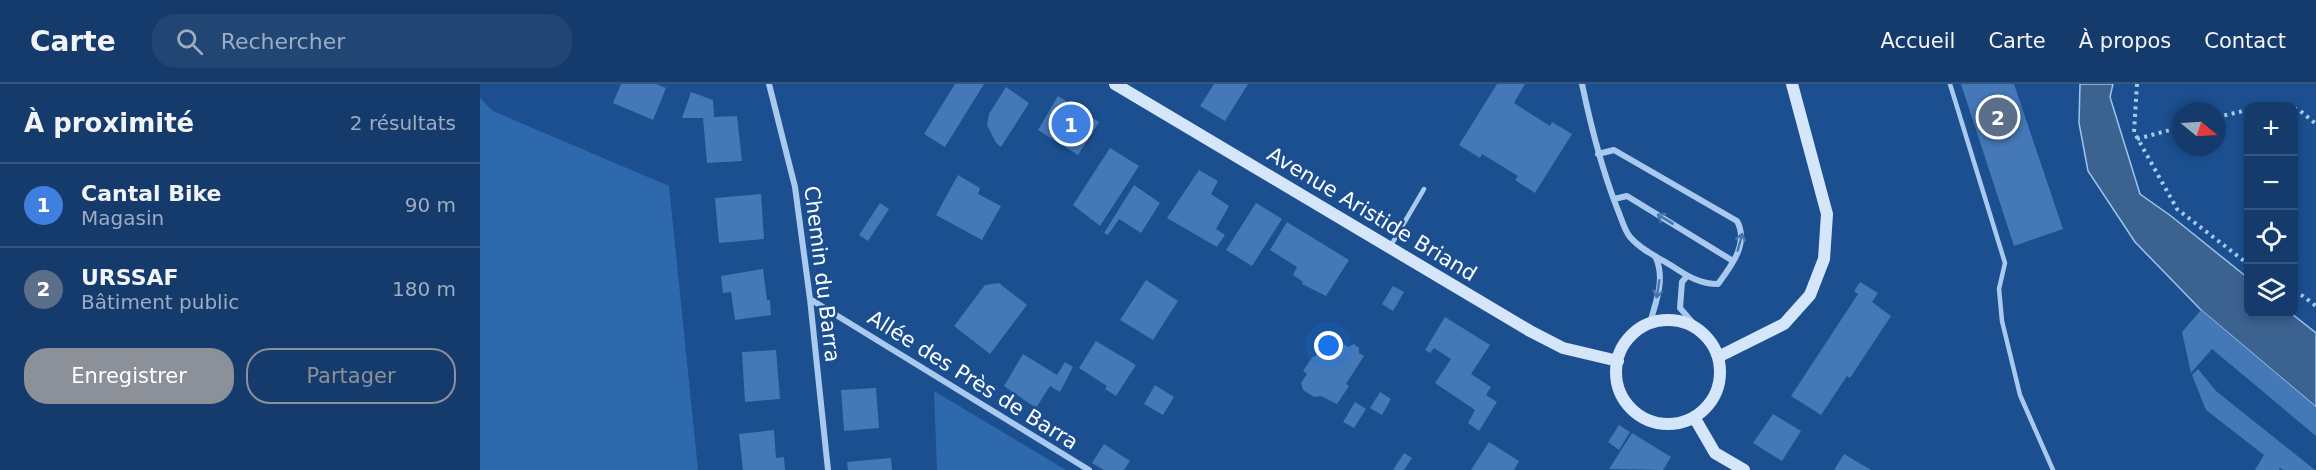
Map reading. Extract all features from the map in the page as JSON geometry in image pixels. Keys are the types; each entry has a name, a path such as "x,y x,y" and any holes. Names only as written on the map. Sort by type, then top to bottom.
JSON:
{"main road":[{"name":"Avenue Aristide Briand","path":"1115,84 1530,331 1563,348 1617,361"},
{"path":"1718,357 1784,324 1810,295 1824,259 1827,213 1792,84"},
{"path":"1666,320 1683,322 1699,330 1711,342 1718,357 1721,375 1717,392 1708,406 1694,417 1678,423 1661,424 1645,419 1631,409 1622,395 1617,378 1617,361 1624,345 1635,332 1650,324 1666,320"},
{"path":"1694,417 1715,453 1744,470"}],"street":[{"name":"Chemin du Barra","path":"769,84 795,187 810,299 828,470"},
{"path":"1582,84 1598,154 1629,236 1687,276 1705,284 1718,284 1741,246 1743,231 1737,221 1614,150 1598,154"},
{"path":"1614,199 1627,196 1733,261"},
{"path":"1650,324 1659,289 1660,266 1654,255"},
{"path":"1687,276 1682,282 1680,308 1699,330"},
{"name":"Allée des Près de Barra","path":"810,299 1089,470"}],"lane":[{"path":"1950,84 2005,262 1999,289 2002,321 2019,395 2053,470"},
{"path":"1390,247 1424,189"}],"path":[{"path":"2137,84 2133,132 2177,208 2244,261"},
{"path":"2298,109 2316,124"},
{"path":"2226,115 2244,112"},
{"path":"2137,139 2172,129"},
{"path":"2298,294 2316,306"}],"shaded area":[{"path":"2080,84 2113,84 2110,97 2140,194 2244,275 2244,318 2297,318 2316,333 2316,407 2201,310 2135,242 2088,171 2079,123"},
{"path":"480,98 493,111 669,186 698,470 480,470"},
{"path":"934,391 1066,470 937,470"}],"building":[{"path":"621,84 656,84 666,88 653,120 613,103"},
{"path":"955,84 984,84 945,147 924,134"},
{"path":"1214,84 1248,84 1225,121 1200,106"},
{"path":"1497,84 1525,84 1514,103 1550,126 1552,122 1572,134 1535,193 1515,180 1518,176 1482,154 1480,158 1459,145"},
{"path":"1961,84 2014,84 2063,229 2014,246"},
{"path":"1006,87 1029,103 1001,147 996,143 987,125 989,114"},
{"path":"691,92 713,100 714,117 737,116 742,161 707,163 703,118 682,118"},
{"path":"1058,96 1099,122 1078,155 1038,130"},
{"path":"1110,148 1139,166 1100,226 1073,205"},
{"path":"1199,170 1218,181 1211,194 1229,206 1216,229 1225,235 1217,247 1167,218"},
{"path":"958,175 980,188 978,194 1001,206 982,240 936,215"},
{"path":"1134,185 1160,203 1141,233 1119,219 1108,235 1104,233"},
{"path":"761,194 764,239 719,243 715,198"},
{"path":"880,203 889,209 868,241 859,235"},
{"path":"1256,203 1282,219 1252,266 1226,250"},
{"path":"1287,222 1349,260 1326,296 1302,284 1303,282 1293,275 1297,267 1270,250"},
{"path":"763,269 771,315 735,320 731,292 723,293 721,276"},
{"path":"1146,280 1178,301 1153,340 1120,320"},
{"path":"1860,282 1878,293 1872,302 1891,316 1850,378 1847,376 1821,415 1791,396 1858,294 1854,291"},
{"path":"999,283 1027,305 990,354 954,326 985,285"},
{"path":"1393,286 1404,292 1393,311 1382,304"},
{"path":"2201,310 2316,407 2316,436 2212,349 2191,373 2182,332"},
{"path":"1445,317 1490,345 1471,374 1491,387 1486,395 1497,402 1479,431 1468,423 1475,410 1435,383 1451,359 1434,348 1430,353 1425,350"},
{"path":"1335,338 1348,347 1354,344 1359,348 1359,353 1364,356 1346,384 1349,386 1337,404 1321,396 1314,397 1303,390 1301,383 1307,374 1303,371 1313,356 1315,357 1323,346 1328,349"},
{"path":"1096,341 1136,365 1116,396 1105,389 1107,386 1079,368"},
{"path":"776,350 780,399 745,402 742,352"},
{"path":"1023,354 1057,375 1065,362 1073,367 1060,392 1050,386 1036,408 1004,386"},
{"path":"2198,369 2216,391 2315,470 2283,470 2280,468 2279,470 2255,470 2264,455 2206,410 2192,375"},
{"path":"1155,385 1174,397 1163,415 1144,404"},
{"path":"876,388 879,428 844,431 841,390"},
{"path":"1380,392 1391,399 1382,415 1370,408"},
{"path":"1355,402 1366,409 1354,428 1343,422"},
{"path":"1773,414 1801,431 1782,461 1753,443"},
{"path":"1619,425 1630,432 1619,450 1608,442"},
{"path":"774,430 776,458 784,457 785,470 743,470 739,434"},
{"path":"1632,433 1671,457 1663,470 1609,469"},
{"path":"1489,442 1519,461 1514,470 1471,470"},
{"path":"1104,444 1130,461 1124,470 1104,470 1092,463"},
{"path":"1404,453 1412,458 1404,470 1393,470"},
{"path":"1844,454 1871,470 1834,470"},
{"path":"891,458 892,470 848,470 847,462"}],"place":[{"name":"URSSAF","path":"1998,117"},
{"name":"Cantal Bike","path":"1071,124"}]}
